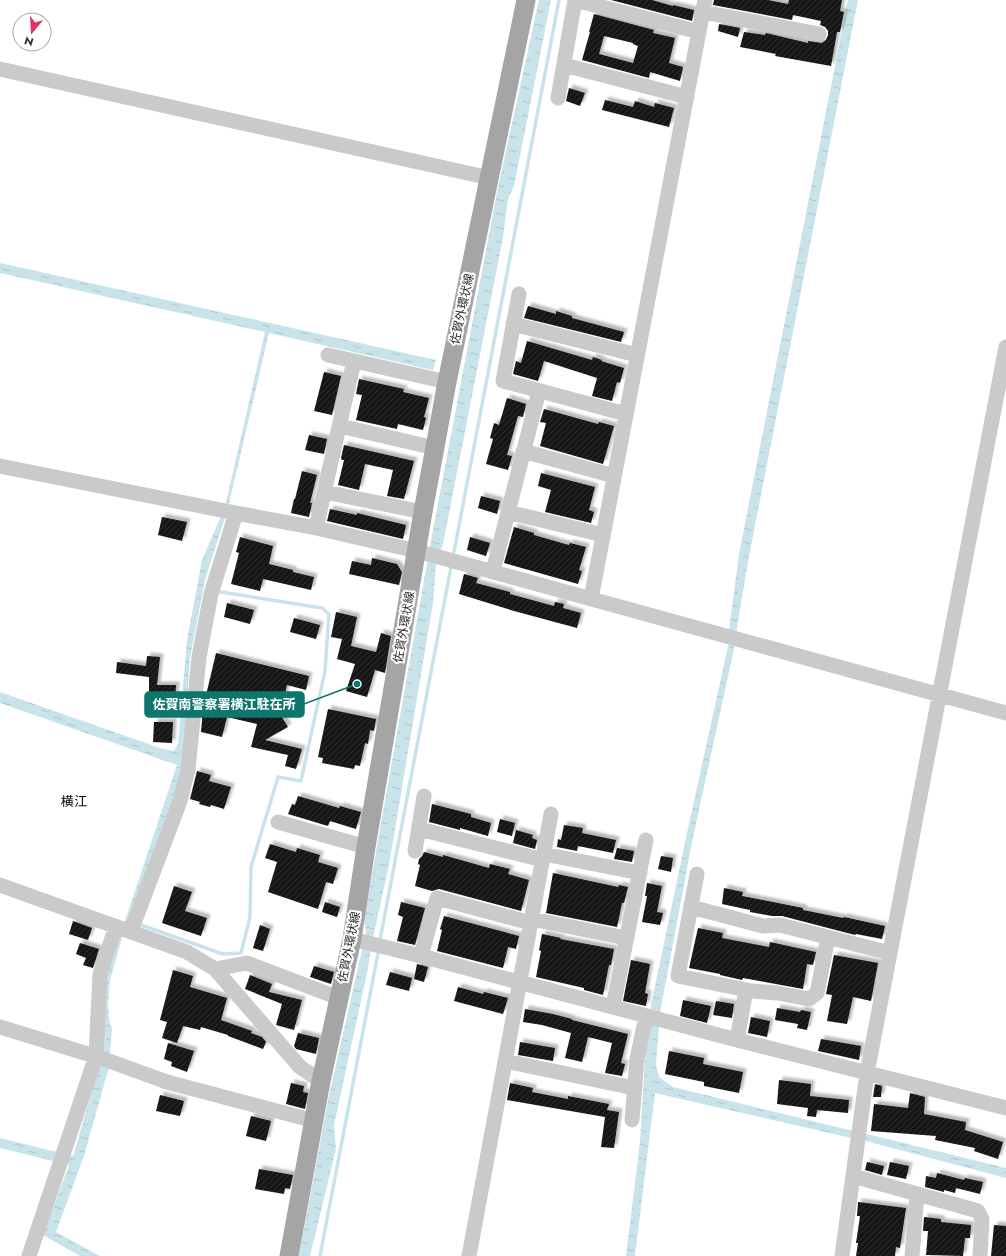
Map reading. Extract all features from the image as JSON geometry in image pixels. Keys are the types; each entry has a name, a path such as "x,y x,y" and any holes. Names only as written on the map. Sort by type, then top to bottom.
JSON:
{"main road":[{"name":"佐賀外環状線","path":"289,1256 321,1081 339,998 362,941 366,847 419,551 423,512 447,382 526,0"}],"street":[{"path":"558,98 575,0 699,32"},
{"path":"591,599 704,6 819,34"},
{"path":"564,64 687,97"},
{"path":"0,69 490,178"},
{"path":"519,294 503,381 626,414"},
{"path":"514,324 637,355"},
{"path":"842,1256 867,1073 1006,347"},
{"path":"328,355 447,382"},
{"path":"316,528 354,361"},
{"path":"493,571 539,391"},
{"path":"340,426 435,448"},
{"path":"524,451 614,476"},
{"path":"0,466 316,528 419,551 1006,713"},
{"path":"325,492 423,512"},
{"path":"133,925 180,801 186,776 199,657 229,512"},
{"path":"508,512 603,535"},
{"path":"415,852 424,796"},
{"path":"469,1256 551,814"},
{"path":"278,822 366,847"},
{"path":"419,829 543,857 640,872"},
{"path":"613,1007 646,840"},
{"path":"697,874 678,976 746,990 777,993 809,999 817,993 828,937"},
{"path":"0,885 116,926 133,925 187,952 215,969 300,1067 321,1081"},
{"path":"421,956 437,898 531,921 626,938"},
{"path":"691,907 763,926 780,925 890,953"},
{"path":"29,1256 62,1159 102,1058 100,974 116,926"},
{"path":"362,941 737,1040 1006,1108"},
{"path":"215,969 247,963 339,998"},
{"path":"737,1040 746,990"},
{"path":"632,1120 637,1059 646,1016"},
{"path":"0,1027 102,1058 167,1082 314,1121"},
{"path":"505,1061 634,1088"},
{"path":"854,1176 978,1211 982,1219 980,1256"},
{"path":"912,1256 917,1194"}],"water":[{"path":"539,0 551,0 514,186 508,199 503,237 443,544 436,564 433,603 389,865 334,1125 336,1149 310,1256 299,1256 328,1100 366,932 364,919 431,541 497,192"},
{"path":"848,0 858,0 749,556 736,633 729,630 739,554"},
{"path":"0,263 436,360 433,370 269,333 228,508 205,580 190,658 182,767 175,795 126,924 110,980 108,1006 110,1025 112,1028 109,1067 84,1156 56,1232 100,1256 80,1256 43,1235 69,1165 0,1148 0,1138 73,1156 100,1064 105,979 111,956 125,921 177,765 0,703 0,692 160,748 174,751 178,743 187,640 202,560 225,507 265,332 0,273"},
{"path":"729,642 735,644 692,842 660,1013 650,1010"},
{"path":"650,1024 659,1027 656,1065 659,1077 673,1087 853,1131 851,1138 655,1093 635,1256 626,1256 640,1142 645,1058"},
{"path":"863,1133 1006,1168 1006,1178 862,1140"}],"building":[{"path":"611,0 652,0 694,10 692,21"},
{"path":"714,0 768,0 788,4 789,0 842,0 840,11 844,12 840,32 837,32 831,66 775,56 776,54 740,47 744,32 765,35 766,33 808,43 808,41 822,43 826,40 828,31 825,27 820,25 821,21 793,15 792,20 713,5"},
{"path":"594,14 654,30 653,33 675,38 669,63 683,67 680,81 650,72 649,78 582,60","holes":["604,36 633,43 638,46 633,63 599,54"]},
{"path":"719,24 740,28 738,37 718,31"},
{"path":"569,88 585,93 580,106 566,101"},
{"path":"605,100 633,107 635,101 654,107 655,103 674,108 669,127 602,110"},
{"path":"528,306 556,314 556,311 572,316 572,318 624,332 621,342 524,318"},
{"path":"527,341 592,360 593,357 624,368 620,383 617,382 612,401 592,396 597,378 544,361 538,381 513,374 516,361 521,363"},
{"path":"324,372 341,376 332,415 314,411"},
{"path":"359,379 404,389 403,392 429,398 424,417 426,418 423,430 398,424 397,429 356,420 362,395 356,394"},
{"path":"507,398 526,404 523,417 518,416 507,455 512,456 508,470 486,464 493,439 490,438 494,423 499,425"},
{"path":"544,409 598,424 599,422 614,426 603,464 540,446 546,423 540,422"},
{"path":"309,435 327,439 324,454 305,450"},
{"path":"344,445 414,461 404,499 387,496 393,470 365,464 359,490 338,485 344,460 341,458"},
{"path":"302,471 317,475 310,503 312,503 309,517 291,513"},
{"path":"541,473 595,487 589,510 594,512 591,523 545,512 551,490 538,486"},
{"path":"481,496 500,501 497,514 478,508"},
{"path":"330,509 357,515 357,513 406,525 403,539 327,521"},
{"path":"162,517 187,522 182,541 158,535"},
{"path":"514,527 534,533 534,535 569,545 570,543 586,547 579,570 582,571 578,584 504,563"},
{"path":"240,537 273,546 269,564 314,577 311,590 263,579 260,591 231,584 239,553 236,552"},
{"path":"470,537 490,543 486,556 467,550"},
{"path":"372,558 397,564 402,572 399,585 349,574 352,561 371,565"},
{"path":"464,574 478,578 476,583 510,592 510,594 554,606 555,602 564,604 563,608 581,613 577,628 459,594"},
{"path":"227,603 254,610 250,624 224,617"},
{"path":"336,612 357,617 351,646 376,652 381,633 391,636 385,673 375,670 367,697 346,691 355,664 337,659 342,639 331,637"},
{"path":"294,618 320,625 316,639 290,632"},
{"path":"216,653 309,676 306,690 287,685 280,714 288,727 265,740 302,749 296,769 285,766 288,755 251,747 257,724 227,717 222,737 201,732 203,708"},
{"path":"147,656 160,657 157,685 176,685 175,703 149,703 149,677 116,673 117,662 146,666"},
{"path":"328,709 376,719 374,731 370,730 368,744 365,743 360,766 355,765 354,769 322,763 323,758 318,757"},
{"path":"154,722 173,722 172,743 153,742"},
{"path":"197,771 211,775 209,781 231,787 224,809 211,805 210,807 199,804 200,802 190,799"},
{"path":"298,796 339,808 340,806 361,812 356,829 330,821 328,826 288,814 292,804 295,805"},
{"path":"432,804 471,814 471,817 491,823 488,836 460,828 460,830 429,822"},
{"path":"500,819 515,823 512,836 497,832"},
{"path":"564,825 583,828 582,833 616,840 613,853 578,846 577,851 557,847 558,839 561,840"},
{"path":"516,830 533,835 532,838 537,840 535,849 513,843"},
{"path":"270,844 296,852 297,848 320,855 318,862 338,868 333,884 326,882 318,909 268,892 277,862 265,858"},
{"path":"617,848 634,851 632,862 614,859"},
{"path":"424,852 443,857 443,855 489,868 490,864 510,869 508,874 529,880 521,911 439,889 432,891 415,886 420,865 418,864 419,859"},
{"path":"661,856 673,858 671,872 658,869"},
{"path":"553,873 618,887 619,885 628,887 624,903 622,903 617,927 546,913"},
{"path":"647,883 662,886 657,912 663,913 660,925 642,922 647,896 645,896"},
{"path":"174,886 192,892 185,911 207,918 201,936 162,923"},
{"path":"724,888 743,892 742,896 885,926 882,939 855,935 782,916 772,916 750,912 750,910 722,904"},
{"path":"325,902 340,907 337,917 322,912"},
{"path":"401,902 425,908 415,945 397,941 403,917 398,915"},
{"path":"444,916 519,936 516,949 508,947 503,968 437,951 442,930 440,929"},
{"path":"73,921 92,928 88,940 69,934"},
{"path":"260,925 270,929 263,951 253,948"},
{"path":"698,928 723,933 722,938 769,947 770,942 816,952 813,965 807,964 803,989 743,978 742,980 689,968"},
{"path":"542,934 561,938 560,939 614,949 603,995 584,990 584,988 536,977 541,951 539,950"},
{"path":"80,943 99,949 93,968 83,965 86,958 76,954"},
{"path":"834,955 878,963 871,1001 853,997 847,1024 827,1021 832,995 826,994"},
{"path":"631,960 650,964 645,993 648,994 646,1006 623,1001"},
{"path":"417,964 428,967 424,982 414,979"},
{"path":"314,966 334,972 331,984 310,977"},
{"path":"173,970 193,976 190,987 227,998 221,1020 252,1031 251,1033 262,1037 266,1042 263,1049 228,1035 201,1027 200,1030 183,1026 177,1043 162,1038 167,1022 160,1020"},
{"path":"390,972 412,978 409,991 386,985"},
{"path":"250,975 272,984 269,992 302,1000 294,1030 276,1025 282,1004 245,989"},
{"path":"458,987 483,994 484,992 508,998 503,1014 454,1001"},
{"path":"683,1000 711,1006 707,1023 680,1016"},
{"path":"716,1001 734,1004 732,1018 713,1015"},
{"path":"777,1008 800,1012 801,1010 811,1012 807,1030 797,1028 798,1024 775,1020"},
{"path":"525,1009 553,1014 628,1034 621,1063 625,1064 622,1076 605,1073 612,1043 588,1037 582,1062 565,1058 571,1033 542,1025 523,1022"},
{"path":"751,1017 770,1021 767,1037 748,1033"},
{"path":"298,1033 319,1038 316,1054 296,1049 294,1046"},
{"path":"821,1039 861,1046 859,1060 818,1051"},
{"path":"520,1042 555,1048 553,1061 518,1055"},
{"path":"168,1043 194,1051 187,1072 171,1066 172,1062 164,1059"},
{"path":"669,1051 704,1058 703,1064 743,1072 739,1093 704,1086 704,1082 665,1074"},
{"path":"779,1080 811,1084 810,1096 849,1100 848,1113 817,1110 816,1117 807,1116 808,1108 777,1104"},
{"path":"291,1083 304,1086 303,1092 308,1093 305,1109 286,1104"},
{"path":"510,1083 533,1088 532,1092 568,1099 568,1096 609,1104 607,1110 619,1112 614,1148 601,1147 605,1117 507,1100"},
{"path":"875,1084 882,1086 881,1097 873,1097"},
{"path":"910,1093 925,1097 924,1114 966,1122 965,1130 1003,1142 998,1159 974,1151 975,1148 935,1140 936,1136 871,1131 874,1104 908,1108"},
{"path":"160,1095 184,1101 180,1116 156,1111"},
{"path":"251,1116 271,1121 266,1141 246,1136"},
{"path":"867,1162 884,1166 882,1175 865,1170"},
{"path":"890,1162 909,1166 906,1179 887,1175"},
{"path":"259,1169 293,1175 290,1189 285,1188 284,1194 255,1189"},
{"path":"937,1173 964,1180 965,1178 983,1182 980,1194 956,1188 955,1193 925,1187 926,1176 936,1178"},
{"path":"858,1202 906,1208 900,1248 896,1247 895,1256 856,1256 858,1243 856,1243 860,1216 857,1216"},
{"path":"924,1217 941,1219 941,1222 971,1225 970,1238 965,1238 963,1256 926,1255 928,1231 923,1231"},
{"path":"994,1225 1006,1226 1006,1256 991,1256"}],"waterway":[{"path":"454,552 559,0"},
{"path":"380,940 451,567"},
{"path":"138,924 223,954 241,953 250,917 251,867 278,777 301,781 325,671 329,614 322,608 215,591"},
{"path":"320,1256 378,953"}],"place":[{"name":"佐賀南警察署横江駐在所","path":"357,684"}],"district":[{"name":"横江","path":"74,801"}]}
